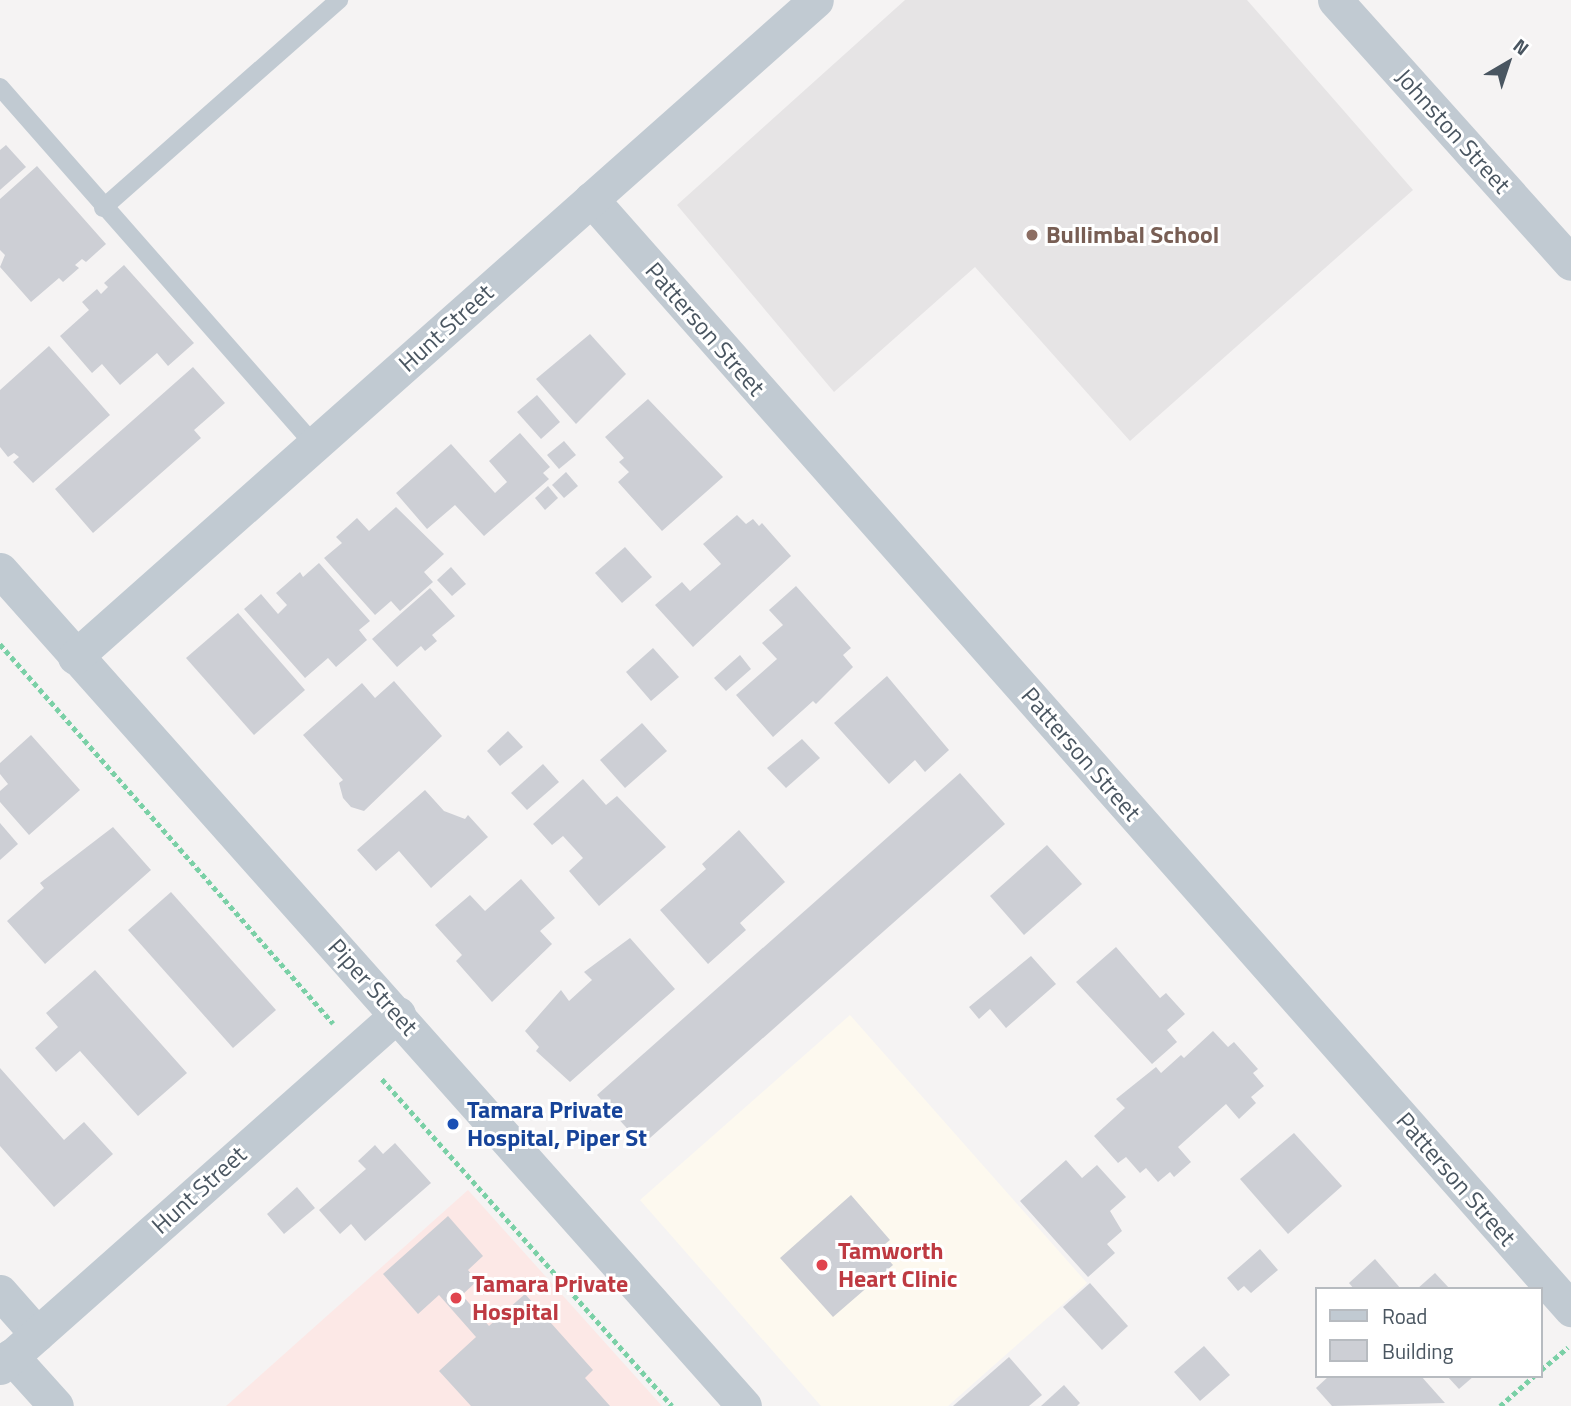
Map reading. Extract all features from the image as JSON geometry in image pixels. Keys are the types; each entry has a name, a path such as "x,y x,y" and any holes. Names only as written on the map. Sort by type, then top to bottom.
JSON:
{"street":[{"name":"Hunt Street","path":"75,657 816,0"},
{"name":"Johnston Street","path":"1335,0 1571,263"},
{"name":"Patterson Street","path":"591,199 1571,1309"},
{"name":"Piper Street","path":"0,570 75,657 398,1014 744,1406"},
{"name":"Hunt Street","path":"16,1352 398,1014"},
{"path":"0,1292 16,1352 56,1406"}],"lane":[{"path":"103,208 339,0"},
{"path":"0,86 103,208 314,445"}],"path":[{"path":"0,644 335,1025"},
{"path":"378,1074 672,1406"},
{"path":"1543,1368 1566,1348"},
{"path":"1500,1406 1532,1378"}],"shaded area":[{"name":"Bullimbal School","path":"905,0 1247,0 1413,190 1130,441 975,267 834,392 677,205"},
{"path":"850,1015 1087,1283 948,1406 821,1406 640,1200"},
{"name":"Tamara Private Hospital","path":"468,1190 662,1406 226,1406"}],"building":[{"path":"6,145 26,167 0,190 0,150"},
{"path":"37,166 106,244 86,262 82,259 75,265 79,268 63,282 59,278 31,302 0,267 5,255 0,250 0,199"},
{"path":"124,265 194,343 168,366 157,353 120,385 102,364 92,373 60,336 89,310 82,302 97,289 101,294 108,287 104,283"},
{"path":"590,334 626,374 576,424 536,379"},
{"path":"49,346 110,415 33,483 13,462 19,457 14,453 8,457 0,447 0,390"},
{"path":"193,367 225,403 194,430 201,438 93,533 55,489"},
{"path":"537,395 560,422 541,439 517,412"},
{"path":"648,399 723,477 662,531 618,482 629,472 619,462 624,458 605,437"},
{"path":"520,433 550,467 543,473 549,479 484,536 455,505 427,529 396,493 451,444 495,493 507,482 489,461"},
{"path":"564,441 576,455 559,469 547,455"},
{"path":"566,472 578,486 564,498 552,485"},
{"path":"548,486 558,498 545,510 535,498"},
{"path":"396,507 444,554 424,572 433,582 400,611 391,601 375,615 324,558 342,543 336,537 357,518 369,531"},
{"path":"737,515 746,524 753,519 759,526 762,523 791,556 693,647 655,605 682,582 690,591 721,564 703,544"},
{"path":"625,547 652,577 622,603 595,573"},
{"path":"319,563 370,621 359,630 367,640 336,667 328,658 305,678 244,609 261,594 278,614 287,605 276,593 300,572 303,577"},
{"path":"451,567 466,584 452,596 437,580"},
{"path":"796,586 851,648 843,655 853,667 816,704 813,701 773,737 736,695 777,659 762,643 783,625 769,610"},
{"path":"430,588 455,616 432,635 437,641 425,651 421,646 397,667 372,639"},
{"path":"238,613 305,690 254,735 186,658"},
{"path":"653,648 679,677 651,701 626,672"},
{"path":"740,655 751,669 726,691 714,678"},
{"path":"887,676 949,750 925,772 915,760 889,784 834,723"},
{"path":"394,681 442,736 364,811 351,807 343,798 339,783 343,780 303,735 362,683 375,698"},
{"path":"642,723 667,751 625,788 600,760"},
{"path":"508,731 523,747 500,766 487,751"},
{"path":"31,735 80,790 29,835 0,802 0,791 8,784 0,774 0,763"},
{"path":"802,739 820,758 786,788 767,768"},
{"path":"543,764 559,782 527,810 511,793"},
{"path":"960,773 1005,824 642,1145 597,1095"},
{"path":"583,779 606,805 617,796 666,847 599,906 569,871 583,858 563,836 552,845 533,824"},
{"path":"425,790 444,811 465,819 468,815 488,837 431,888 399,851 376,871 357,850"},
{"path":"0,823 18,844 0,860"},
{"path":"113,827 151,870 45,964 7,921 44,888 40,883"},
{"path":"739,830 785,882 740,923 746,930 708,964 660,910 706,869 702,864"},
{"path":"1047,845 1082,884 1024,935 990,896"},
{"path":"521,879 555,918 540,931 552,944 492,1002 456,961 462,955 435,925 470,895 485,911"},
{"path":"171,892 276,1010 233,1048 128,930"},
{"path":"630,938 675,989 570,1082 536,1051 539,1047 525,1031 561,990 569,1001 592,980 584,972"},
{"path":"1116,947 1160,998 1166,993 1185,1014 1167,1030 1177,1042 1152,1064 1076,982"},
{"path":"1031,956 1056,984 1006,1028 990,1009 979,1019 969,1007"},
{"path":"95,970 187,1073 138,1116 80,1051 56,1072 35,1048 58,1027 46,1013"},
{"path":"1213,1031 1228,1047 1234,1042 1258,1069 1253,1073 1264,1086 1251,1097 1256,1103 1239,1119 1226,1104 1178,1147 1191,1162 1174,1177 1170,1172 1158,1182 1146,1168 1140,1173 1126,1157 1118,1163 1094,1136 1125,1108 1116,1099 1156,1067 1161,1073 1181,1055 1184,1058"},
{"path":"0,1068 64,1140 84,1122 113,1154 54,1207 0,1146"},
{"path":"1294,1133 1342,1186 1288,1234 1240,1179"},
{"path":"395,1143 431,1183 365,1241 351,1224 340,1234 319,1210 366,1169 358,1161 375,1145 383,1154"},
{"path":"1066,1160 1082,1178 1097,1165 1126,1197 1110,1211 1122,1231 1107,1244 1115,1253 1088,1277 1020,1201"},
{"path":"297,1187 315,1208 284,1234 267,1214"},
{"path":"851,1195 890,1240 879,1249 893,1265 833,1317 780,1258"},
{"path":"448,1216 483,1256 468,1270 477,1281 462,1295 489,1326 525,1294 593,1370 585,1378 610,1406 471,1406 439,1371 476,1337 439,1295 418,1314 383,1274"},
{"path":"1260,1249 1278,1270 1251,1293 1244,1286 1238,1291 1227,1278"},
{"path":"1375,1259 1399,1287 1352,1287 1349,1283"},
{"path":"1435,1273 1448,1287 1419,1287"},
{"path":"1090,1283 1128,1326 1102,1350 1063,1307"},
{"path":"1204,1346 1230,1375 1200,1401 1174,1372"},
{"path":"1009,1357 1042,1395 1029,1406 953,1406"},
{"path":"1327,1378 1423,1378 1445,1403 1332,1406 1316,1388"},
{"path":"1449,1378 1472,1378 1459,1389"},
{"path":"1064,1385 1080,1403 1077,1406 1041,1406"}],"place":[{"name":"Bullimbal School","path":"1032,235"},
{"name":"Tamara Private Hospital, Piper St","path":"453,1124"},
{"name":"Tamworth Heart Clinic","path":"822,1265"},
{"name":"Tamara Private Hospital","path":"456,1298"}]}
